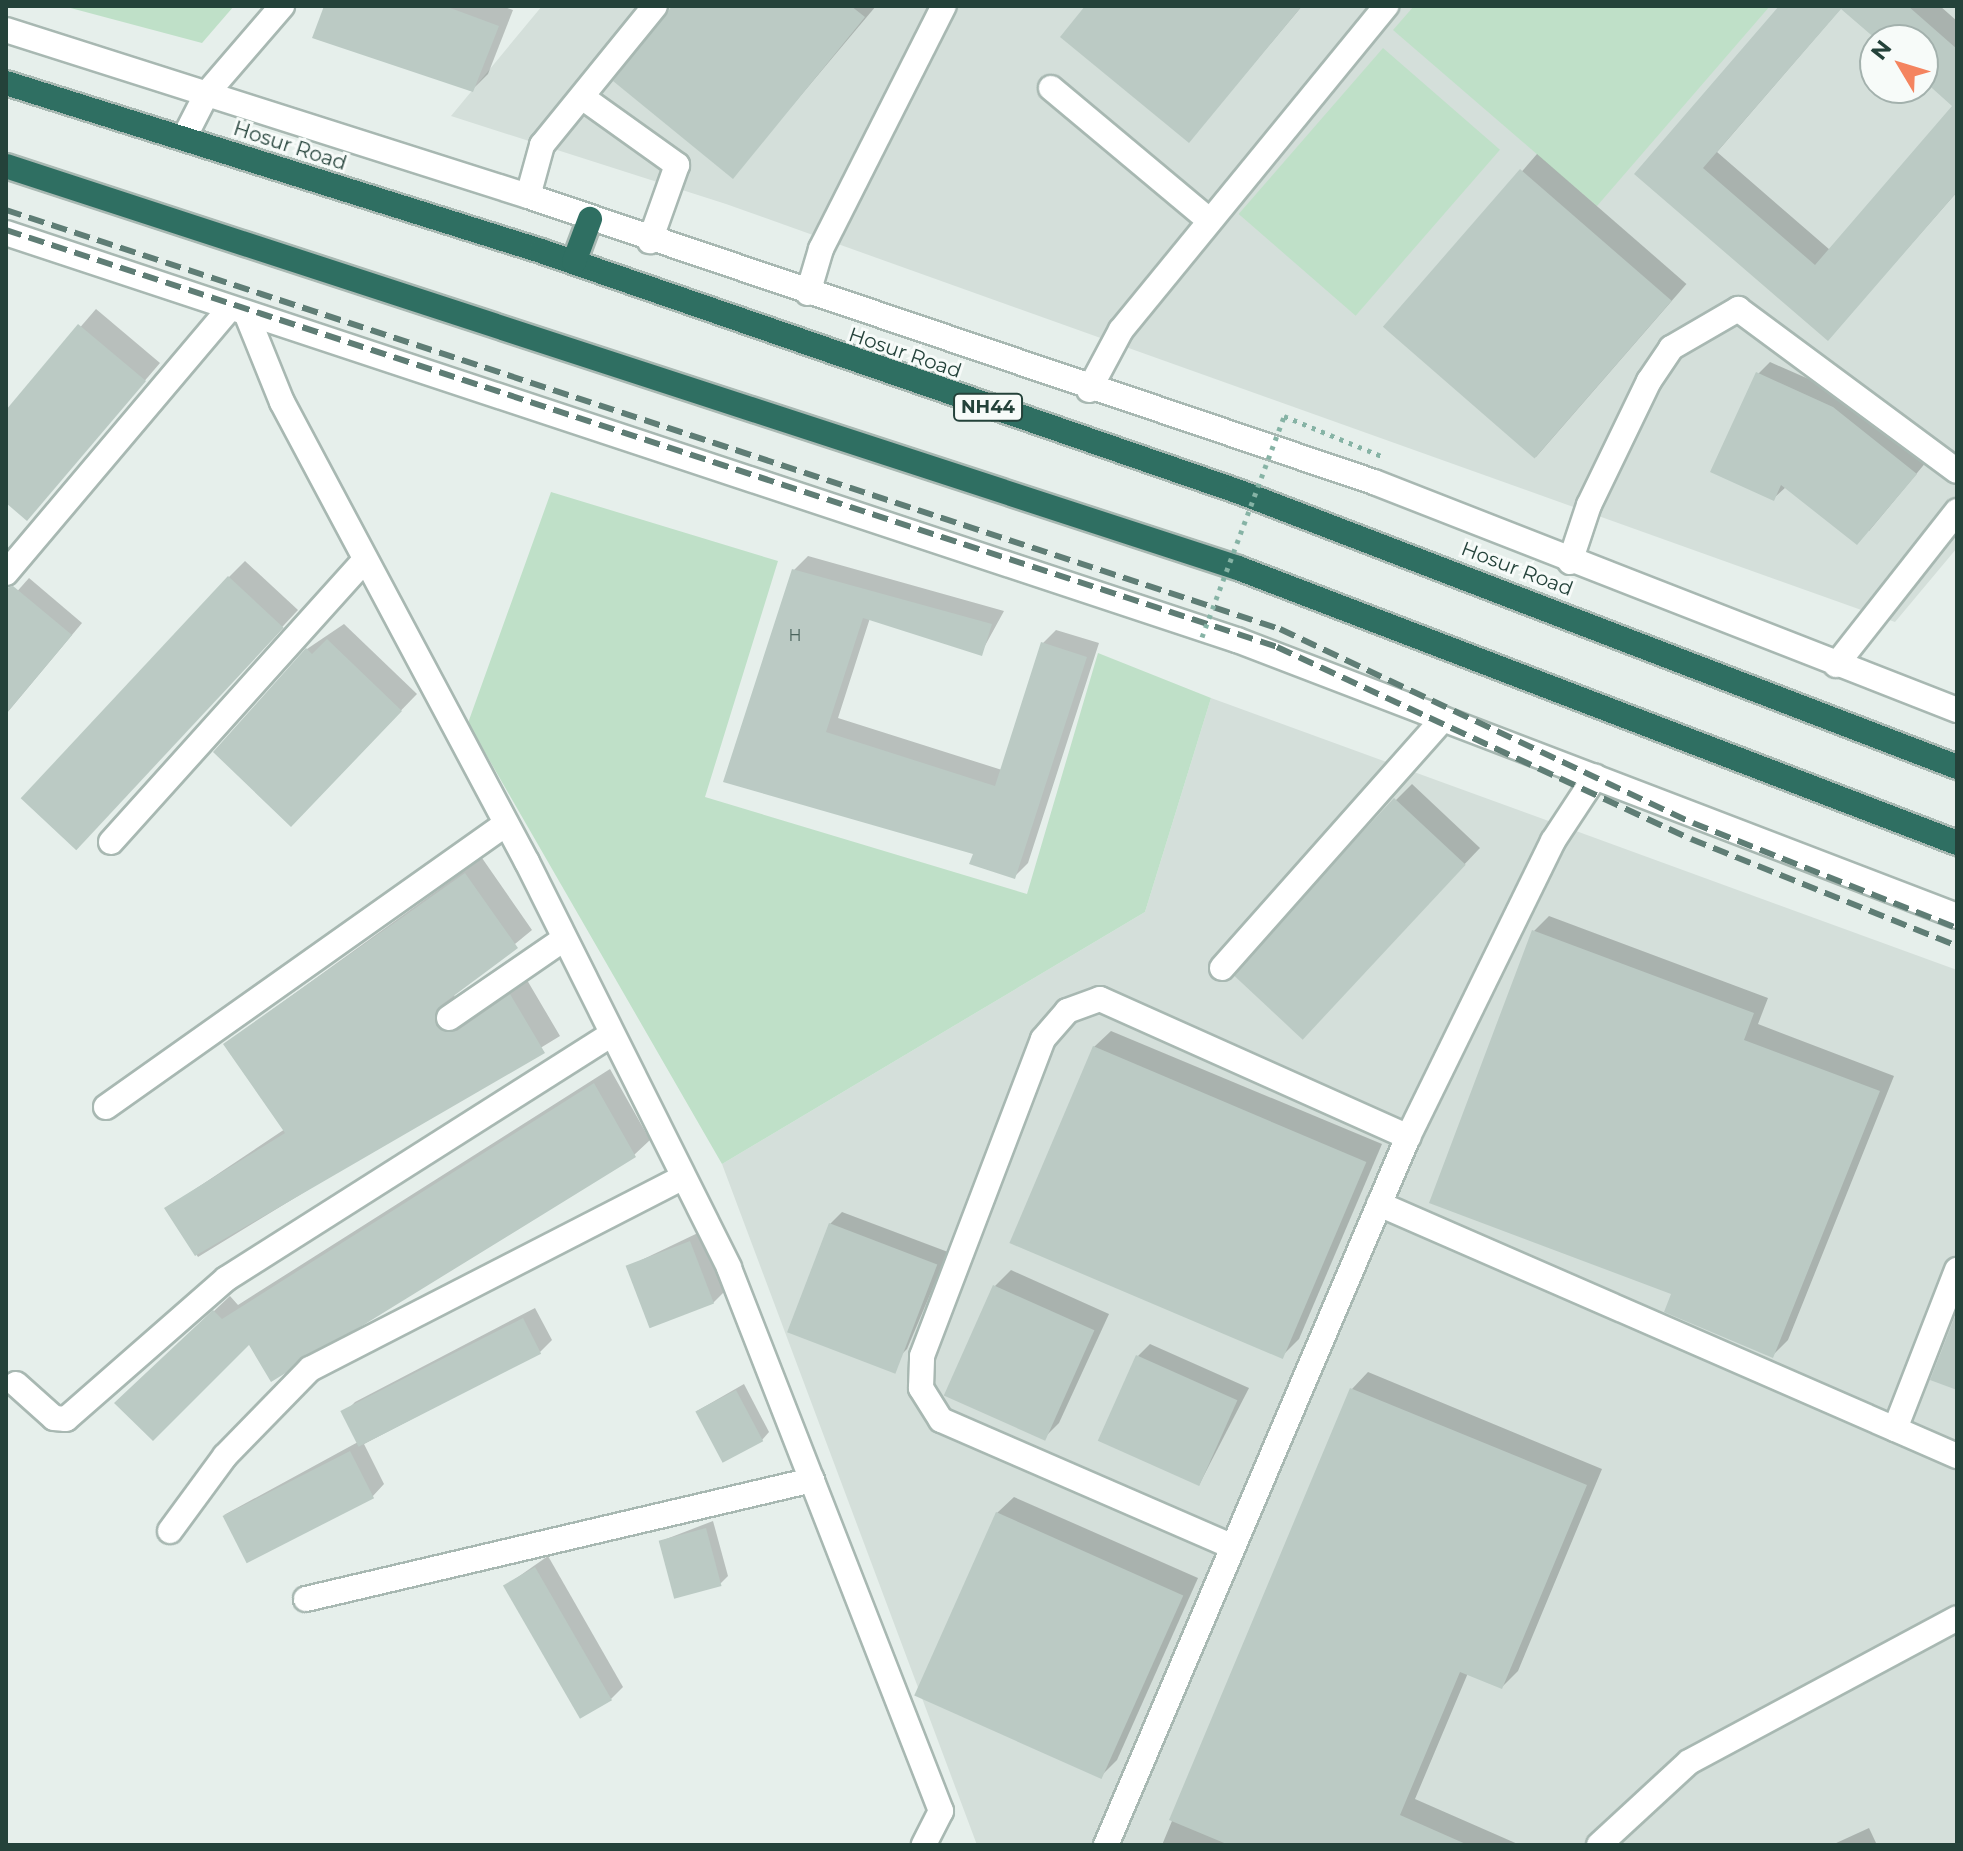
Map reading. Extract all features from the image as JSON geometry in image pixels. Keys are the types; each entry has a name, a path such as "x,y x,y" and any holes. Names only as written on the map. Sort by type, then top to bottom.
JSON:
{"highway":[{"name":"Hosur Road","path":"6,83 574,262 1402,551 1957,767"},
{"path":"6,166 1238,568 1957,843"},
{"path":"574,262 590,219"}],"street":[{"path":"184,138 207,93 282,6"},
{"path":"528,196 542,145 655,6"},
{"path":"808,293 821,249 944,6"},
{"path":"1089,390 1121,330 1386,6"},
{"path":"6,30 528,196 650,241 1089,390 1374,482 1570,562 1957,710"},
{"path":"1051,88 1210,221"},
{"path":"582,97 677,165 650,241"},
{"path":"6,233 1237,640 1957,916"},
{"path":"1570,562 1589,505 1649,381 1671,348 1738,309 1957,471"},
{"path":"238,310 363,562 506,824 680,1179 729,1268 941,1811 924,1845"},
{"path":"6,573 238,310"},
{"path":"1836,665 1957,511"},
{"path":"111,842 363,562"},
{"path":"1222,968 1443,719"},
{"path":"1106,1845 1408,1137 1553,841 1595,777"},
{"path":"106,1107 506,824"},
{"path":"449,1018 564,939"},
{"path":"1231,1546 941,1420 921,1388 922,1356 1043,1039 1067,1011 1100,999 1408,1137"},
{"path":"16,1384 54,1418 66,1419 226,1279 611,1035"},
{"path":"170,1531 225,1456 310,1369 680,1179"},
{"path":"1379,1204 1957,1456"},
{"path":"1895,1429 1957,1270"},
{"path":"306,1599 812,1480"},
{"path":"1599,1845 1689,1762 1957,1618"}],"path":[{"path":"1202,637 1284,416 1385,453"}],"shaded area":[{"path":"542,6 1957,6 1957,548 1895,622 726,204 451,116"},
{"path":"1211,698 1957,970 1957,1845 977,1845 722,1164 1145,912"}],"green space":[{"path":"63,6 234,6 202,43"},
{"path":"1414,6 1770,6 1597,206 1393,30"},
{"path":"1383,48 1500,150 1356,316 1239,214"},
{"path":"551,492 778,561 705,797 1027,894 1098,653 1211,698 1145,912 722,1164 468,723"}],"building":[{"path":"324,6 445,6 499,26 473,92 312,38"},
{"path":"672,6 851,6 865,17 733,179 613,81"},
{"path":"1085,6 1302,6 1189,143 1060,37"},
{"path":"1779,6 1908,6 1929,24 1859,24 1841,9 1703,168 1815,265 1952,106 1939,94 1939,33 1957,49 1957,192 1828,341 1634,174"},
{"path":"1520,169 1672,301 1535,459 1383,327"},
{"path":"78,324 146,381 27,521 6,503 6,410"},
{"path":"1756,372 1833,407 1917,474 1857,545 1781,485 1774,501 1710,472"},
{"path":"792,569 992,624 982,656 863,618 826,732 995,786 1041,642 1087,657 1015,879 969,864 973,854 723,782"},
{"path":"228,576 284,628 76,850 21,798"},
{"path":"13,586 72,635 6,714 6,588"},
{"path":"327,639 402,711 291,827 213,752 306,648 312,654"},
{"path":"1394,798 1466,865 1303,1040 1231,973"},
{"path":"465,873 518,948 440,1006 436,1026 457,1031 510,994 545,1053 195,1256 164,1208 285,1133 223,1044"},
{"path":"1532,930 1754,1013 1744,1040 1880,1091 1773,1358 1664,1312 1671,1294 1429,1203"},
{"path":"1093,1046 1366,1162 1283,1359 1009,1243"},
{"path":"594,1083 636,1157 271,1382 249,1345 153,1441 114,1403 213,1310 222,1319"},
{"path":"829,1223 937,1265 895,1374 787,1332"},
{"path":"690,1241 714,1304 650,1328 626,1266"},
{"path":"993,1285 1094,1330 1045,1441 944,1396"},
{"path":"1957,1311 1957,1390 1930,1380"},
{"path":"523,1318 541,1354 359,1447 340,1411"},
{"path":"1136,1355 1237,1400 1199,1486 1098,1441"},
{"path":"1350,1388 1587,1485 1502,1689 1460,1672 1400,1815 1468,1845 1229,1845 1169,1820"},
{"path":"736,1390 763,1441 723,1463 695,1412"},
{"path":"350,1451 374,1498 247,1563 223,1516"},
{"path":"996,1512 1183,1595 1102,1779 914,1696"},
{"path":"706,1528 722,1586 674,1599 659,1541"},
{"path":"535,1567 612,1700 580,1719 503,1586"}],"railway":[{"path":"6,210 1280,629 1693,823 1957,928"},
{"path":"6,230 1277,647 1691,839 1957,946"}]}
